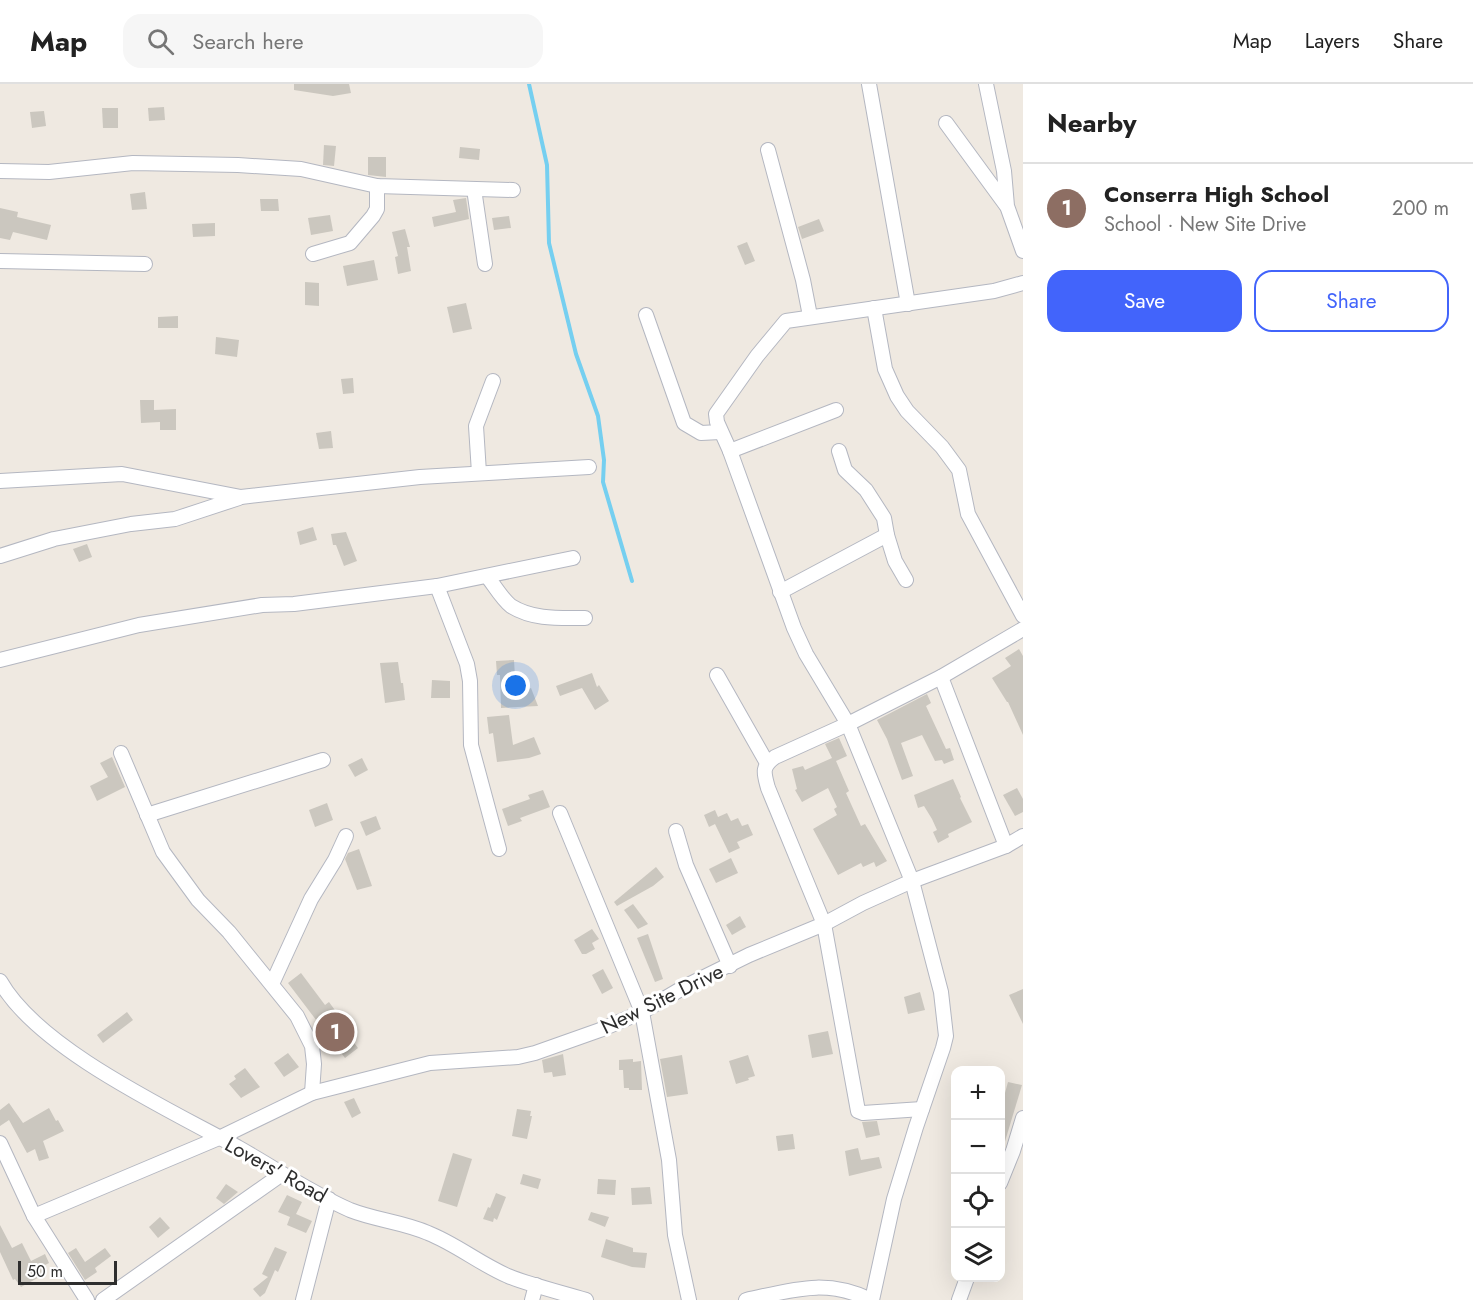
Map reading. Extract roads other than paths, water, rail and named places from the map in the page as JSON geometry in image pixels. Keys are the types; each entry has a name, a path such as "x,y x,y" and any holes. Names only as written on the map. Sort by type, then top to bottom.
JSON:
{"street":[{"path":"869,84 908,304"},
{"path":"986,84 1004,171 1007,206 1023,252"},
{"path":"946,123 1007,206"},
{"path":"768,150 803,280 810,316"},
{"path":"0,171 49,172 134,163 238,165 301,169 378,186 513,190"},
{"path":"313,254 350,243 377,208 378,186"},
{"path":"474,189 485,264"},
{"path":"0,261 145,264"},
{"path":"746,1300 793,1290 828,1287 852,1291 871,1300 894,1199 946,1036 941,992 912,881 848,724 806,654 780,592 730,452 720,432 717,414 757,356 786,321 994,291 1023,283"},
{"path":"874,308 885,369 897,396 907,411 942,447 959,470 968,514 1023,616"},
{"path":"646,315 684,423 701,433 720,432"},
{"path":"479,474 476,426 493,381"},
{"path":"730,452 836,410"},
{"path":"839,452 845,470 866,490 884,518 895,561 906,580"},
{"path":"0,556 54,539 131,524 175,519 241,497 420,477 588,467"},
{"path":"0,481 122,474 241,497"},
{"path":"780,592 887,535"},
{"path":"0,660 139,625 262,604 294,604 437,586 573,558"},
{"path":"487,576 510,605 523,611 543,618 585,618"},
{"path":"437,586 467,664 470,681 471,745 499,849"},
{"path":"922,1109 863,1113 858,1111 824,924 768,788 764,773 767,763 775,757 848,724 941,677 1023,629"},
{"path":"717,675 767,763"},
{"path":"941,677 1006,846"},
{"path":"121,753 163,852 182,880 297,1016 312,1046 314,1064 312,1093"},
{"path":"147,815 323,760"},
{"path":"560,813 642,1012 669,1160 675,1235 689,1300"},
{"path":"676,831 686,865 730,966"},
{"path":"272,984 311,899 335,860 346,836"},
{"name":"New Site Drive","path":"34,1216 219,1138 312,1093 430,1063 518,1057 535,1053 642,1012 686,986 749,955 824,924 912,881 1006,846 1023,836"},
{"name":"Lovers' Road","path":"0,981 8,995 34,1021 72,1053 282,1174 329,1199 372,1218 426,1232 506,1275 586,1300"},
{"path":"1004,1174 1023,1118"},
{"path":"0,1143 34,1216 87,1300"},
{"path":"103,1300 282,1174"},
{"path":"303,1300 329,1199"},
{"path":"959,1300 966,1282"},
{"path":"532,1300 536,1285"}],"waterway":[{"path":"529,84 547,165 549,243 576,354 598,416 604,460 603,482 632,581"}],"place":[{"name":"Conserra High School","path":"335,1032"}]}
